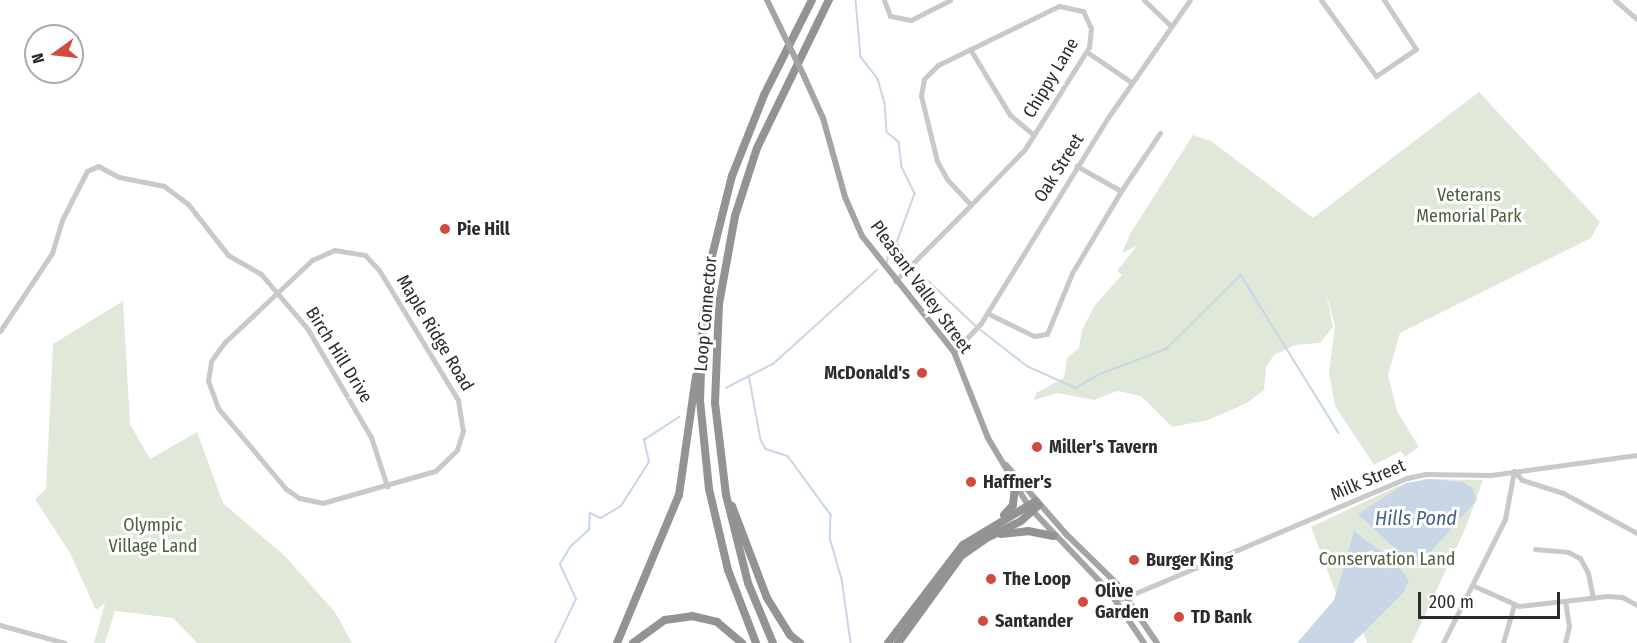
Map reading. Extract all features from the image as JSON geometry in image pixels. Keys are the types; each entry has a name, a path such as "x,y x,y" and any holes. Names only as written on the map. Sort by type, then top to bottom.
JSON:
{"highway":[{"name":"Loop Connector","path":"756,643 729,570 709,489 700,410 701,336 711,260 732,176 764,95 812,0"},
{"name":"Loop Connector","path":"773,643 746,575 723,477 715,360 726,255 757,148 829,0"},
{"path":"617,643 682,487 701,336"},
{"path":"723,477 753,567 783,624 800,643"},
{"path":"892,642 954,554 999,520 1013,505 1015,486"},
{"path":"999,520 1034,506"},
{"path":"892,642 904,634 961,556 1034,506"},
{"path":"988,537 1018,531 1054,536"},
{"path":"633,643 665,620 692,616 717,622 742,643"}],"main road":[{"name":"Pleasant Valley Street","path":"767,0 823,118 852,217 895,280 954,352 999,458 1015,486 1128,599 1157,643"},
{"name":"Pleasant Valley Street","path":"999,458 1054,536 1118,601 1144,643"}],"street":[{"path":"884,0 890,16 911,20 950,0"},
{"path":"1144,0 1171,26"},
{"name":"Oak Street","path":"954,352 987,313 1131,82 1190,0"},
{"path":"1321,0 1376,76 1416,49 1384,0"},
{"path":"1615,0 1637,19"},
{"name":"Chippy Lane","path":"895,280 971,205 1034,135 1087,52 1092,34 1086,16 1069,6 1059,6 970,49 932,69 924,79 921,90 937,161 946,179 971,205"},
{"path":"970,49 1010,115 1034,135"},
{"path":"1087,52 1131,82"},
{"path":"987,313 1034,336 1047,334 1072,273 1121,191 1160,133"},
{"name":"Birch Hill Drive","path":"0,331 52,253 82,177 95,166 119,177 164,186 176,193 224,251 256,270 308,328 365,425 387,486"},
{"path":"1077,166 1121,191"},
{"name":"Maple Ridge Road","path":"343,250 365,255 379,270 458,400 463,431 457,450 447,463 428,475 322,503 299,498 286,489 212,400 209,370 216,353 278,292 321,254 343,250"},
{"name":"Milk Street","path":"1128,599 1164,579 1353,504 1407,478 1514,471 1637,455"},
{"path":"1514,471 1522,480 1563,493 1637,533"},
{"path":"1443,643 1508,510 1514,471"},
{"path":"1535,549 1568,552 1580,558 1588,573 1593,598"},
{"path":"1472,585 1514,605 1538,607 1616,596 1637,604"},
{"path":"1118,601 1128,599"},
{"path":"1122,609 1128,599"},
{"path":"1565,602 1569,626 1565,643"},
{"path":"1503,643 1514,605"},
{"path":"0,625 65,643"}],"green space":[{"name":"Veterans Memorial Park","path":"1479,92 1600,222 1591,238 1400,333 1388,375 1397,411 1419,447 1405,457 1401,451 1374,465 1335,406 1329,372 1335,326 1326,292 1333,327 1320,343 1295,345 1274,355 1266,367 1264,390 1247,403 1208,420 1172,427 1141,396 1117,391 1094,400 1057,393 1034,400 1036,393 1064,378 1067,358 1079,348 1082,330 1095,305 1122,275 1117,271 1137,246 1122,253 1130,234 1193,135 1211,141 1313,218"},
{"name":"Olympic Village Land","path":"123,301 130,424 150,459 197,432 223,503 285,556 335,612 352,643 197,643 173,618 115,611 105,643 94,643 105,603 96,610 70,553 35,499 46,489 53,344"},
{"name":"Conservation Land","path":"1425,479 1483,480 1466,527 1412,643 1367,643 1363,630 1327,610 1337,596 1311,527 1396,487"}],"water":[{"name":"Hills Pond","path":"1430,479 1463,482 1472,488 1477,500 1416,568 1358,514 1406,483"},
{"name":"Hills Pond","path":"1354,531 1396,563 1409,581 1403,593 1353,643 1297,643 1334,600"}],"waterway":[{"path":"856,0 861,57 878,79 885,103 887,132 899,142 902,167 915,194 897,243 905,254"},
{"path":"887,262 889,249 897,243"},
{"path":"726,388 773,364 877,270"},
{"path":"918,271 975,325"},
{"path":"981,330 1027,366 1076,388 1100,374 1166,349 1241,275 1339,433"},
{"path":"749,375 761,440 766,449 788,456 831,515 830,538 842,579 851,642"},
{"path":"555,643 576,599 560,564 571,546 589,530 590,513 601,518 621,506 649,462 644,440 679,417"}],"place":[{"name":"Pie Hill","path":"445,229"},
{"name":"McDonald's","path":"922,373"},
{"name":"Miller's Tavern","path":"1037,447"},
{"name":"Haffner's","path":"971,482"},
{"name":"Burger King","path":"1134,560"},
{"name":"The Loop","path":"991,579"},
{"name":"Olive Garden","path":"1083,602"},
{"name":"TD Bank","path":"1179,617"},
{"name":"Santander","path":"983,621"}]}
